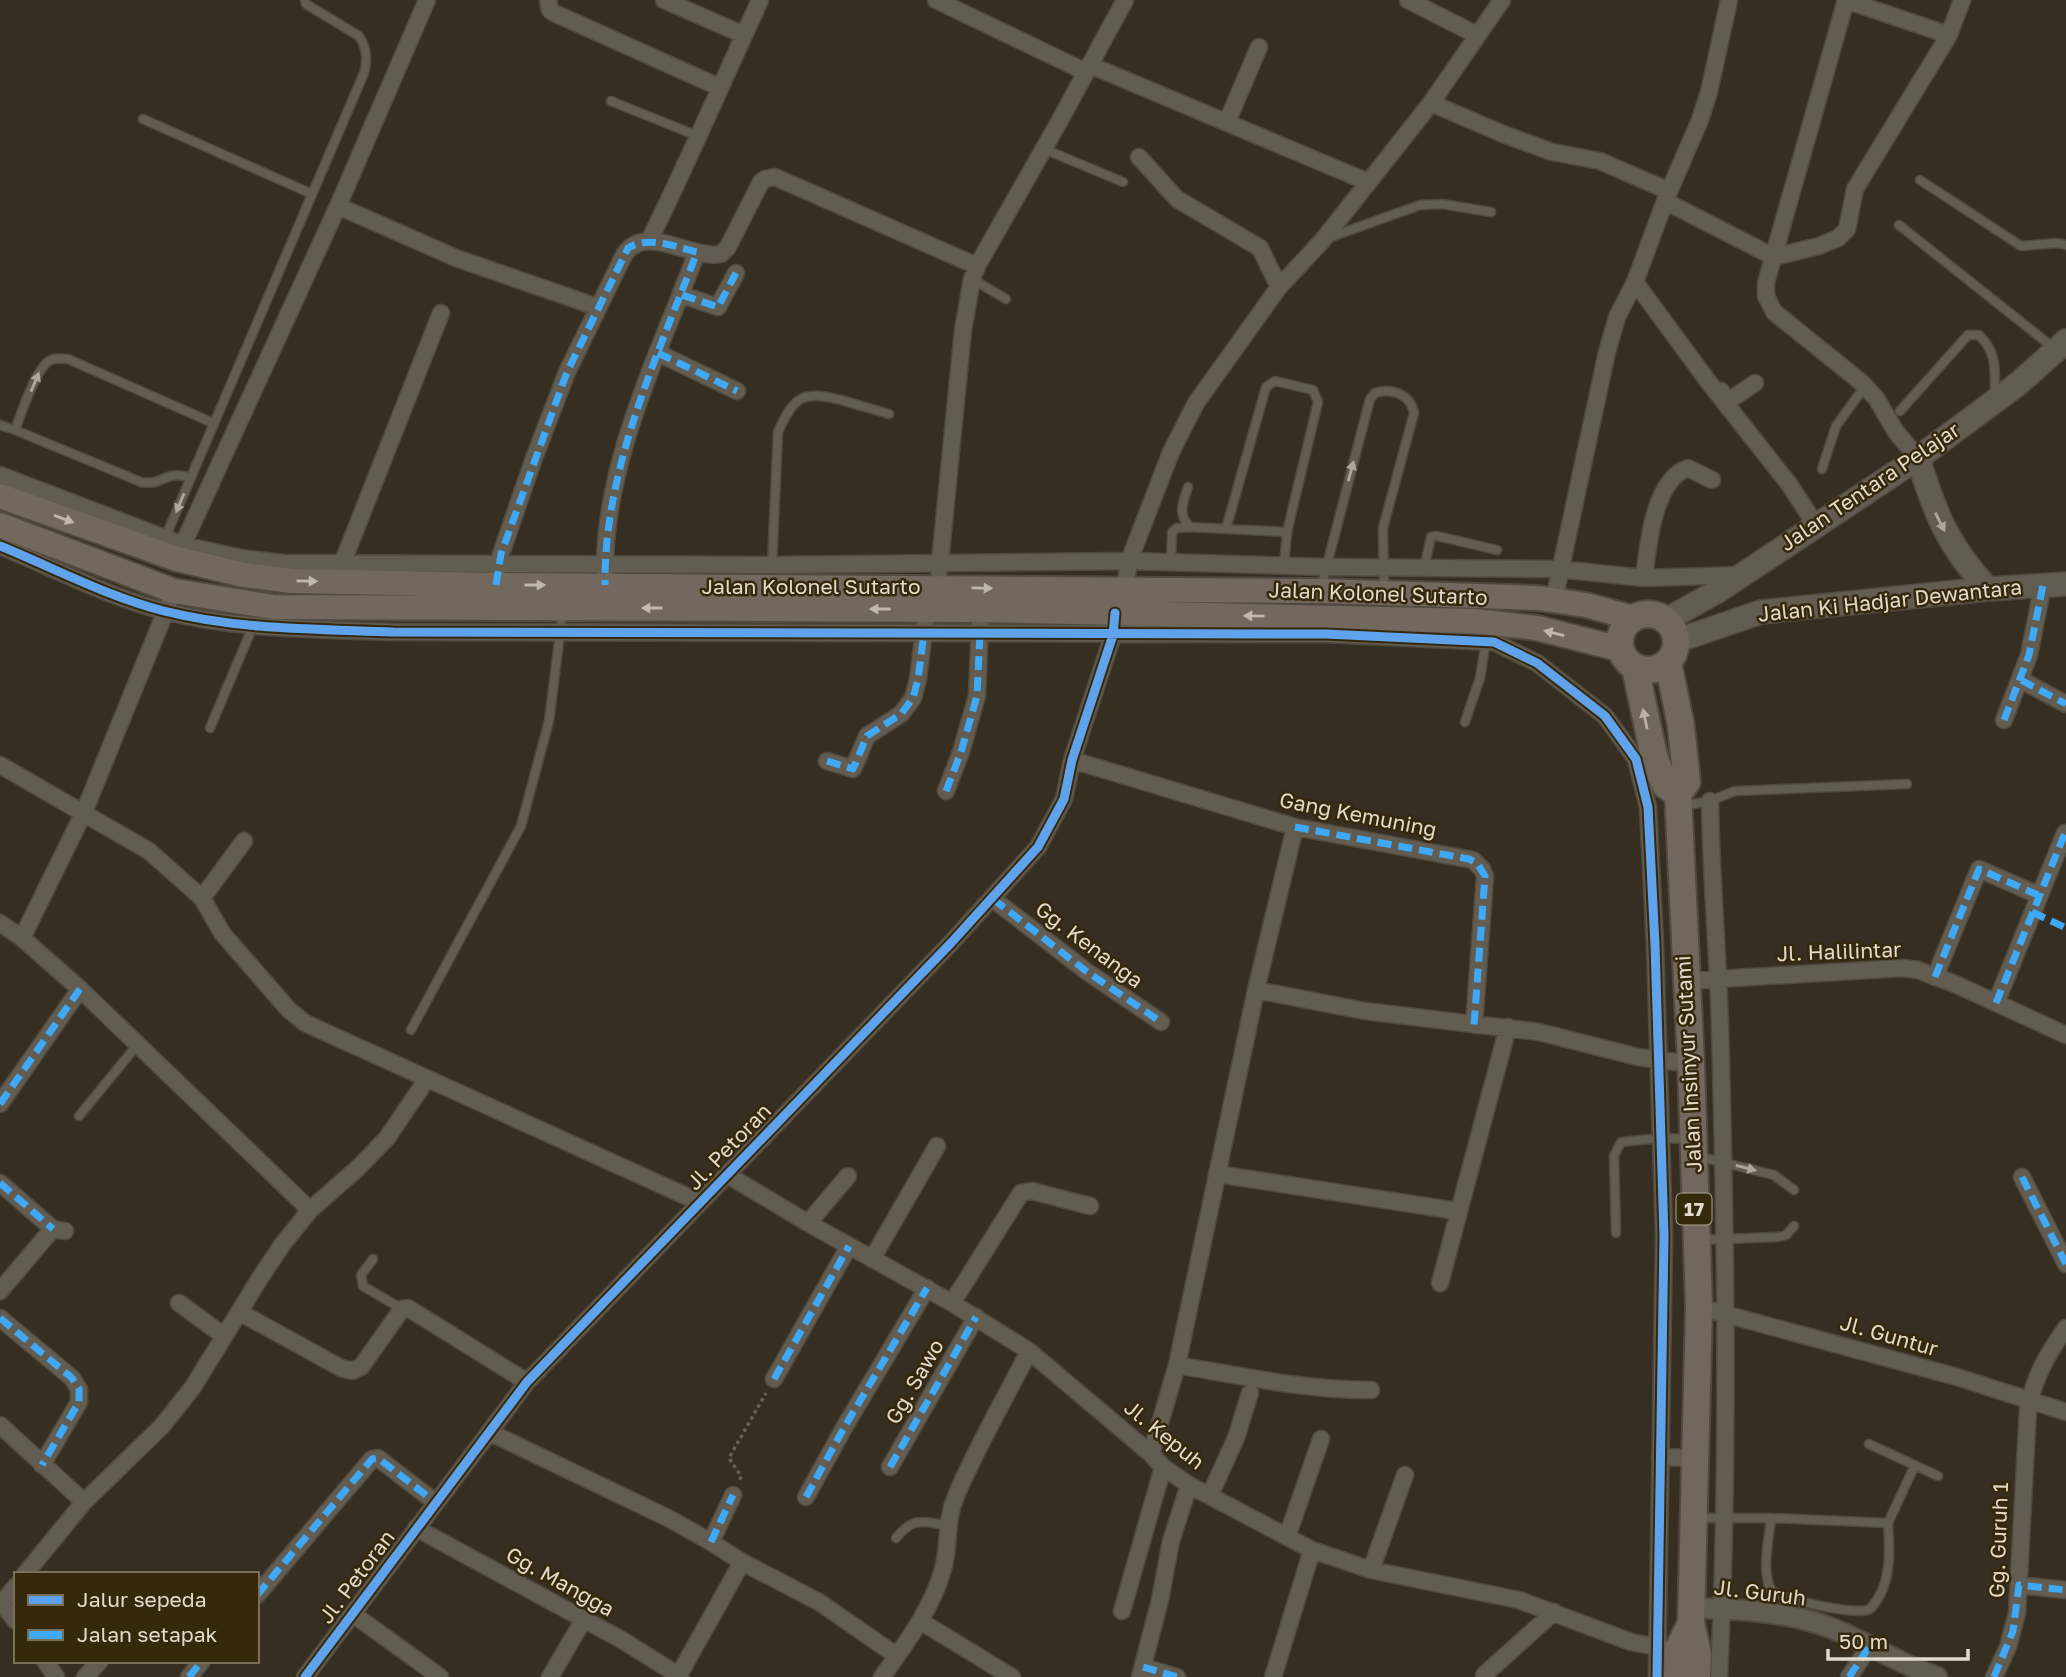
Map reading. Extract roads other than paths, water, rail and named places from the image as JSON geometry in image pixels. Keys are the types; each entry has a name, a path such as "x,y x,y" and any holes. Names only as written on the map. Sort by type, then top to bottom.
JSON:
{"highway":[{"path":"1631,666 1646,670 1658,668 1670,641 1650,614 1633,618 1624,626 1620,637 1631,666 1658,769 1665,785 1678,800"},
{"name":"17","path":"1670,641 1687,782 1678,800"},
{"name":"Jalan Insinyur Sutami","path":"1677,1677 1692,1616 1699,1307 1678,800"}],"main road":[{"name":"Jalan Tentara Pelajar","path":"1670,641 1718,591 1918,457 1995,401 2062,346"},
{"path":"1918,457 1936,514 1952,545 1988,589"},
{"name":"Jalan Kolonel Sutarto","path":"0,496 175,547 244,575 292,581 343,573 939,576 1125,590 1321,591 1553,600 1586,605 1633,618"},
{"name":"Jalan Kolonel Sutarto","path":"0,525 170,601 273,607 564,607 925,622 1402,629 1475,621 1537,628 1631,666"},
{"name":"Jalan Ki Hadjar Dewantara","path":"1670,641 1761,612 1988,589 2066,584"}],"street":[{"path":"0,475 175,547 190,527 338,206 427,0"},
{"path":"548,0 550,10 554,13 719,87"},
{"path":"664,0 744,35"},
{"path":"649,241 700,137 719,87 760,0"},
{"path":"936,0 1088,68 1227,122 1368,182"},
{"path":"1125,0 974,273 963,330 939,576 1129,561 1424,569 1559,569 1644,578 1741,575"},
{"path":"1408,0 1478,35"},
{"path":"1125,590 1129,561 1171,452 1186,420 1213,378 1279,287 1322,241 1431,103 1501,0 1511,0"},
{"path":"1553,600 1617,317 1635,282 1667,196 1700,120 1709,92 1729,0"},
{"path":"1918,457 1896,432 1888,415 1865,386 1774,312 1766,296 1766,283 1845,0 1949,35"},
{"path":"1431,103 1552,152 1600,161 1774,257 1819,246 1838,238 1847,229 1855,189 1949,35 1962,0"},
{"path":"1227,122 1259,47"},
{"path":"1139,157 1177,199 1260,248 1279,287"},
{"path":"497,575 534,458 567,372 628,248 649,241 716,256 725,251 761,182 765,178 775,177 974,273"},
{"path":"338,206 456,258 597,307"},
{"path":"605,575 612,498 624,449 642,394 697,252"},
{"path":"682,295 718,307 736,273"},
{"path":"1635,282 1707,380 1789,484 1817,527"},
{"path":"343,573 441,313"},
{"path":"658,353 737,391"},
{"path":"1707,380 1712,379 1730,400 1755,383"},
{"path":"1644,578 1648,545 1660,497 1668,483 1688,468 1712,480"},
{"path":"0,547 138,603 170,601 253,626 393,632 560,632 925,622 918,679 908,706 901,714 866,736 853,769 827,761"},
{"path":"2004,720 2021,680 2035,633 2043,585"},
{"path":"22,938 84,812 170,601"},
{"path":"946,791 964,744 976,696 980,622"},
{"name":"Jl. Petoran","path":"312,1674 435,1502 527,1382 993,898 1038,847 1064,799 1072,760 1114,624"},
{"path":"1402,629 1494,642 1537,663 1605,716 1636,759 1648,807 1662,1138 1664,1249 1660,1457 1683,1657 1657,1677"},
{"path":"2021,680 2066,704"},
{"name":"Gang Kemuning","path":"1072,760 1295,827 1469,859 1477,863 1485,876 1474,1025"},
{"path":"0,765 149,851 202,898 222,933 298,1019 699,1202"},
{"path":"1648,807 1678,800"},
{"path":"1710,801 1711,867 1719,979 1726,1314 1723,1609 1719,1677"},
{"path":"1151,1454 1177,1365 1256,990 1295,827"},
{"path":"1996,1003 2065,833"},
{"path":"202,898 244,841"},
{"path":"1936,976 1979,869 2038,895"},
{"name":"Gg. Kenanga","path":"993,898 1086,971 1161,1022"},
{"path":"0,923 22,938 80,989 310,1210"},
{"path":"1655,945 1684,946"},
{"name":"Jl. Halilintar","path":"1685,981 1903,968 1936,976 2066,1035"},
{"path":"0,1104 80,989"},
{"path":"1256,990 1365,1011 1539,1032 1638,1057 1691,1064"},
{"path":"1440,1283 1508,1027"},
{"path":"28,1572 84,1502 162,1426 193,1387 260,1278 310,1210 358,1168 387,1138 427,1079"},
{"path":"872,1259 937,1146"},
{"name":"Jl. Kepuh","path":"726,1174 808,1223 927,1288 1029,1351 1163,1466 1189,1485 1287,1538 1312,1550 1371,1570 1519,1600 1631,1642 1683,1657"},
{"path":"1217,1174 1457,1211"},
{"path":"808,1223 848,1176"},
{"path":"2022,1177 2066,1264"},
{"path":"0,1183 59,1230 0,1291"},
{"path":"952,1303 1021,1193 1032,1191 1090,1206"},
{"path":"774,1379 849,1246"},
{"path":"806,1497 927,1288"},
{"path":"179,1303 224,1336"},
{"name":"Jl. Guntur","path":"1699,1307 1957,1377 2066,1412"},
{"path":"239,1312 341,1368 352,1371 361,1367 402,1309 412,1309 527,1382"},
{"name":"Gg. Sawo","path":"890,1467 976,1317"},
{"path":"0,1318 72,1378 79,1389 79,1402 42,1465"},
{"name":"Gg. Guruh 1","path":"1994,1677 2013,1631 2020,1585 2024,1448 2029,1401 2043,1363 2066,1328"},
{"path":"882,1677 920,1621 938,1586 944,1566 947,1525 955,1497 1029,1351"},
{"path":"1177,1365 1292,1385 1371,1390"},
{"path":"1210,1495 1236,1438 1250,1393"},
{"path":"0,1425 84,1502"},
{"path":"489,1432 712,1542 742,1562 819,1602 897,1656"},
{"path":"1287,1538 1321,1439"},
{"path":"1660,1457 1695,1458"},
{"path":"259,1593 372,1459 378,1458 435,1502"},
{"path":"1122,1611 1163,1466"},
{"path":"1371,1570 1405,1475"},
{"path":"1177,1677 1142,1672 1171,1541 1189,1485"},
{"path":"712,1542 733,1495"},
{"name":"Gg. Mangga","path":"416,1528 584,1619 678,1676"},
{"path":"1273,1677 1312,1550"},
{"path":"678,1676 742,1562"},
{"path":"2020,1585 2066,1590"},
{"path":"14,1588 1,1602 14,1618"},
{"name":"Jl. Guruh","path":"1692,1616 1723,1609 1799,1618 1821,1624 1937,1677"},
{"path":"1484,1675 1554,1612"},
{"path":"353,1614 440,1677"},
{"path":"550,1677 584,1619"},
{"path":"920,1621 1007,1676"},
{"path":"1849,1677 1869,1647"},
{"path":"85,1677 98,1663"},
{"path":"189,1677 200,1663"}],"lane":[{"path":"175,547 191,478 364,73 366,55 359,36 306,4 305,0"},
{"path":"611,101 700,137"},
{"path":"143,119 312,194"},
{"path":"1044,149 1123,182"},
{"path":"1920,180 2021,246 2066,244"},
{"path":"1322,241 1420,205 1442,204 1491,212"},
{"path":"1899,225 2062,346"},
{"path":"974,273 1006,299"},
{"path":"1900,411 1968,335 1979,335 1989,345 1994,356 1995,401"},
{"path":"15,430 39,372 46,363 59,358 68,359 213,423"},
{"path":"1226,529 1266,387 1275,381 1313,390 1318,402 1287,532 1284,566"},
{"path":"1822,469 1836,426 1865,386"},
{"path":"1321,591 1370,399 1375,393 1390,391 1406,397 1411,402 1414,413 1383,528 1384,593"},
{"path":"771,575 778,432 786,413 801,398 817,394 889,414"},
{"path":"0,425 141,482 158,482 169,474 177,473 191,478"},
{"path":"1188,487 1181,509 1183,520 1190,527"},
{"path":"1171,562 1172,532 1177,528 1287,532"},
{"path":"1424,569 1431,537 1437,536 1497,550"},
{"path":"411,1030 522,826 549,721 564,607"},
{"path":"211,728 253,626"},
{"path":"1465,722 1480,678 1486,641"},
{"path":"1678,800 1710,801 1735,790 1907,784"},
{"path":"79,1116 138,1044"},
{"path":"1616,1233 1614,1156 1621,1142 1662,1138 1693,1147 1722,1162 1774,1175 1794,1190"},
{"path":"1695,1240 1777,1237 1786,1235 1794,1226"},
{"path":"373,1259 362,1275 363,1286 402,1309"},
{"path":"1869,1444 1938,1476"},
{"path":"1771,1518 1767,1559 1771,1590 1787,1597 1857,1612 1870,1609 1885,1582 1889,1561 1888,1523 1915,1465"},
{"path":"1694,1518 1723,1516 1888,1523"},
{"path":"897,1538 909,1523 920,1521 947,1525"}]}
